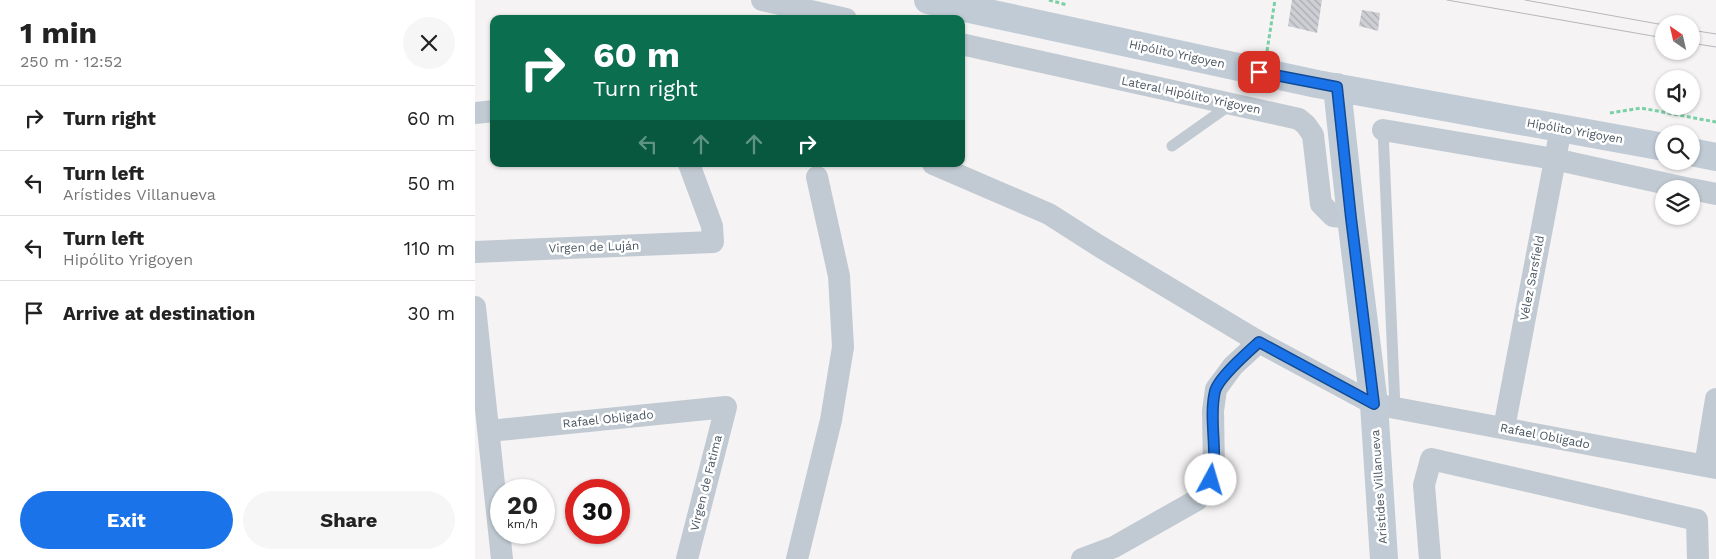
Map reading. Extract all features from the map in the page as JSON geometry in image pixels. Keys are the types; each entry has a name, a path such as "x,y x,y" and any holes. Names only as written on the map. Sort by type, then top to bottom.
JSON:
{"main road":[{"name":"Hipólito Yrigoyen","path":"928,0 1317,84 1655,145"},
{"name":"Arístides Villanueva","path":"1337,87 1351,218 1384,406 1384,559"},
{"path":"1700,154 1716,157"}],"street":[{"path":"762,0 829,15"},
{"path":"844,0 853,15"},
{"name":"Lateral Hipólito Yrigoyen","path":"965,45 1299,119 1313,135 1321,204 1333,216 1351,218"},
{"path":"475,113 490,111"},
{"name":"Vélez Sarsfield","path":"1504,428 1561,128"},
{"path":"1383,130 1554,159 1655,181"},
{"name":"Virgen de Luján","path":"475,252 713,242 712,226 690,167"},
{"name":"Rafael Obligado","path":"940,167 1049,214 1259,342 1384,406 1711,467"},
{"path":"797,559 831,420 843,347 839,276 817,177"},
{"path":"1700,191 1716,194"},
{"path":"475,307 501,559"},
{"path":"1082,559 1114,547 1197,500 1211,480 1214,468 1213,411 1215,389 1233,366 1259,342"},
{"path":"1711,467 1716,399"},
{"name":"Rafael Obligado","path":"489,431 726,407"},
{"name":"Virgen de Fatima","path":"687,559 726,407"},
{"path":"1430,559 1424,485 1431,459 1697,520 1698,559"}],"lane":[{"path":"1172,146 1232,104"},
{"path":"1383,130 1384,406"}],"path":[{"path":"1049,0 1068,5"},
{"path":"1267,52 1275,0"},
{"path":"1258,50 1275,53"},
{"path":"1608,113 1641,108 1716,122"}],"building":[{"path":"1292,0 1322,0 1317,33 1288,26"},
{"path":"1362,10 1380,13 1378,31 1359,26"}],"tram line":[{"path":"1447,0 1655,36"},
{"path":"1525,0 1655,23"},
{"path":"1700,31 1716,34"},
{"path":"1700,44 1716,47"}],"route":[{"path":"1211,480 1214,468 1213,411 1215,389 1233,366 1259,342 1374,404 1337,87 1259,72"}]}
